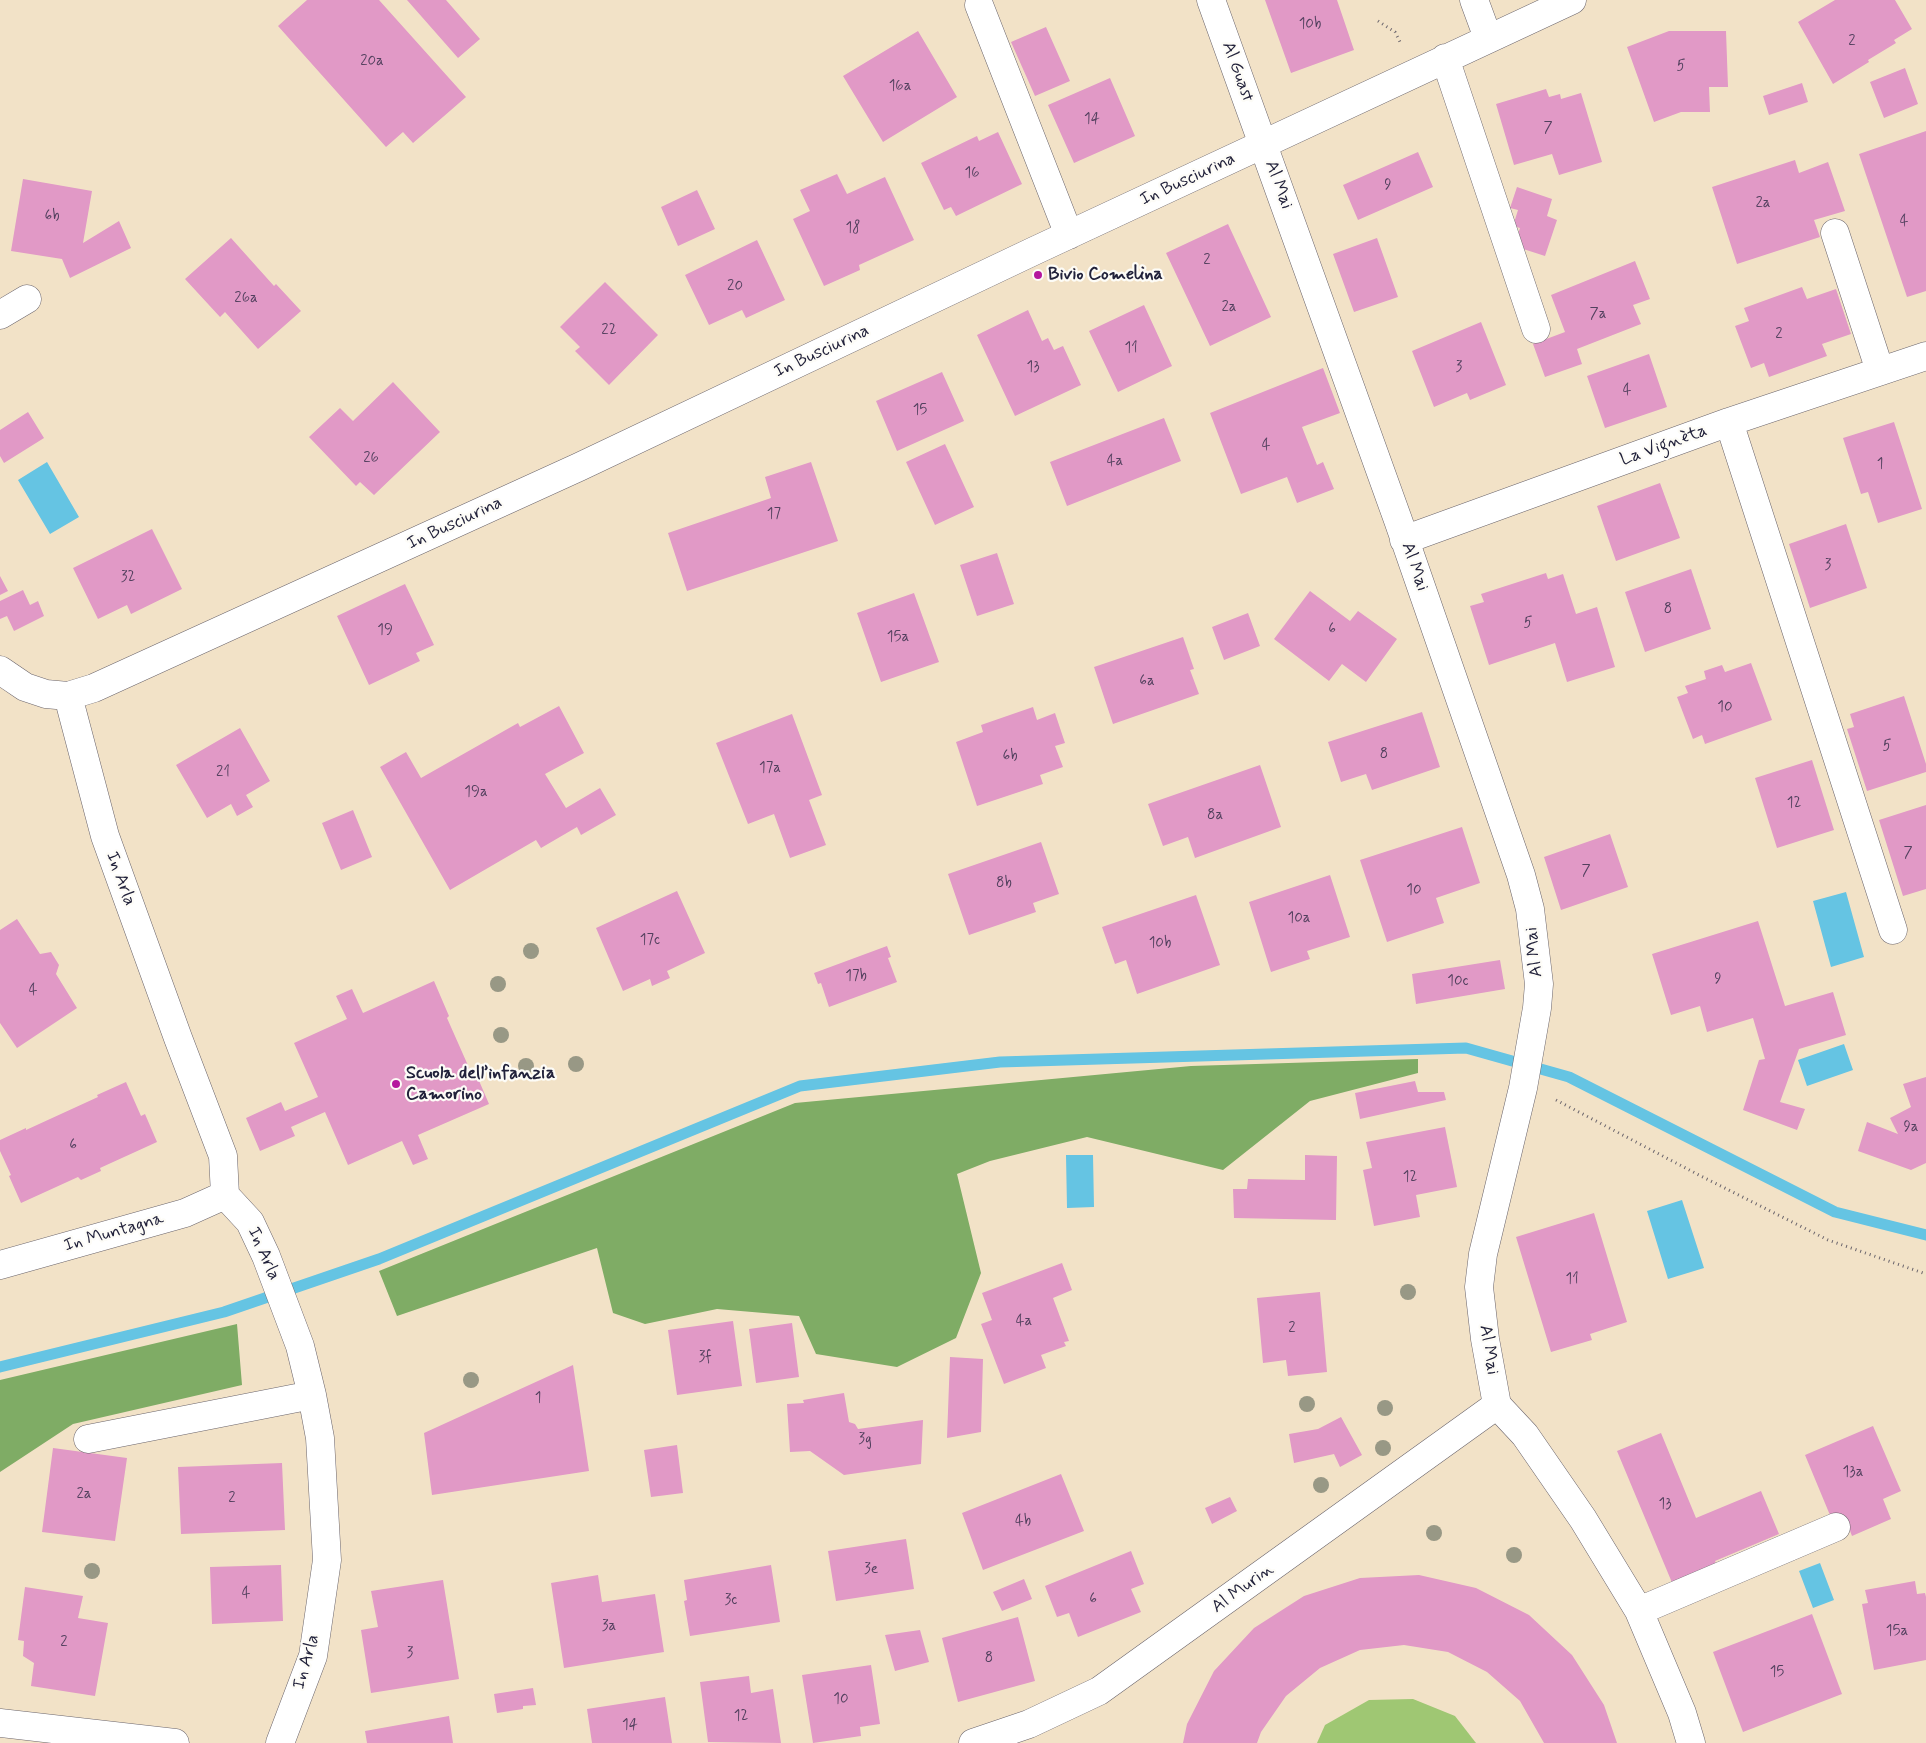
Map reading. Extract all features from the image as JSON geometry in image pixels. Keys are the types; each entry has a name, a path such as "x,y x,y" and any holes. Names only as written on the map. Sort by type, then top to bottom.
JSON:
{"street":[{"name":"Al Guast","path":"1211,0 1263,144"},
{"path":"1474,0 1488,38"},
{"name":"In Busciurina","path":"68,696 94,688 139,669 561,476 1069,235 1572,0"},
{"path":"979,5 1069,235"},
{"path":"1445,58 1536,329"},
{"name":"Al Mai","path":"1263,144 1404,540 1521,876 1530,909 1536,944 1539,984 1533,1036 1483,1254 1479,1287 1485,1338 1497,1405"},
{"path":"1835,232 1880,371"},
{"path":"0,315 27,299"},
{"name":"La Vignèta","path":"1404,540 1728,422 1926,356"},
{"path":"1728,422 1892,930"},
{"path":"0,670 25,687 46,694 68,696"},
{"name":"In Arla","path":"68,696 105,836 223,1156 225,1195 250,1222 266,1256 300,1346 312,1394 320,1438 327,1560 313,1656 280,1743"},
{"name":"In Muntagna","path":"0,1265 185,1213 225,1195"},
{"path":"88,1440 312,1394"},
{"path":"1497,1405 1526,1435 1583,1519 1639,1611 1682,1712 1691,1743"},
{"name":"Al Murin","path":"973,1743 1029,1724 1099,1691 1497,1405"},
{"path":"1639,1611 1836,1527"},
{"path":"0,1723 175,1743"}],"path":[{"path":"1564,1105 1828,1240 1926,1274"}],"green space":[{"path":"1418,1059 1418,1073 1310,1101 1223,1170 1087,1137 990,1161 957,1174 981,1273 956,1338 897,1367 816,1354 799,1316 717,1309 645,1324 613,1313 597,1248 397,1316 379,1271 795,1103 1191,1066"},
{"path":"237,1324 242,1385 73,1424 0,1472 0,1380"},
{"path":"1413,1699 1455,1716 1476,1743 1317,1743 1325,1725 1369,1700"}],"water":[{"path":"47,462 79,517 50,534 18,480"},
{"path":"1846,892 1864,957 1831,967 1813,901"},
{"path":"1844,1044 1853,1070 1807,1086 1798,1060"},
{"path":"1066,1155 1093,1155 1094,1207 1067,1208"},
{"path":"1682,1200 1704,1268 1668,1279 1647,1211"},
{"path":"1820,1563 1834,1600 1813,1608 1799,1571"}],"building":[{"path":"307,0 379,0 466,97 413,143 403,132 386,147 278,26"},
{"path":"407,0 446,0 480,39 458,58"},
{"path":"1265,0 1337,0 1354,50 1291,73"},
{"path":"1835,0 1895,0 1912,29 1894,40 1896,43 1868,60 1869,62 1833,84 1798,22"},
{"path":"1046,27 1070,81 1035,96 1011,42"},
{"path":"918,31 957,97 883,142 843,76"},
{"path":"1669,31 1726,31 1728,87 1709,87 1710,112 1681,112 1654,122 1627,47"},
{"path":"1905,68 1918,104 1884,118 1870,82"},
{"path":"1110,78 1135,136 1074,163 1048,105"},
{"path":"1802,83 1808,102 1769,115 1763,96"},
{"path":"1546,89 1549,97 1560,94 1561,99 1581,93 1602,162 1559,175 1552,154 1514,165 1496,104"},
{"path":"1926,131 1926,291 1907,297 1859,154"},
{"path":"998,132 1022,184 956,216 951,207 944,210 921,163 977,136 979,141"},
{"path":"1418,152 1433,187 1358,220 1343,185"},
{"path":"1795,160 1799,173 1828,162 1845,211 1814,220 1820,237 1737,264 1712,187"},
{"path":"837,174 847,194 885,177 914,240 859,265 860,270 824,286 793,219 810,211 800,190"},
{"path":"23,179 92,191 83,243 119,221 131,248 70,278 62,259 11,251"},
{"path":"1517,187 1552,199 1547,216 1557,220 1545,256 1514,246 1520,228 1513,226 1518,210 1510,208"},
{"path":"697,190 715,229 678,246 661,207"},
{"path":"1228,224 1271,317 1210,346 1166,253"},
{"path":"231,238 274,286 276,284 301,311 258,349 225,312 220,317 185,279"},
{"path":"1377,238 1398,297 1354,312 1333,254"},
{"path":"757,240 785,300 746,318 742,310 709,325 685,275"},
{"path":"1635,261 1650,299 1633,305 1641,324 1577,349 1582,364 1545,377 1533,344 1565,332 1551,295"},
{"path":"605,282 658,335 609,385 575,351 580,347 560,327"},
{"path":"1802,287 1807,299 1836,289 1851,334 1822,344 1827,356 1769,377 1764,363 1751,368 1735,326 1749,321 1744,308"},
{"path":"1144,305 1172,366 1118,392 1089,331"},
{"path":"1028,310 1042,341 1048,338 1054,350 1063,346 1081,385 1015,416 977,335"},
{"path":"1481,322 1506,385 1470,400 1467,393 1434,407 1412,351"},
{"path":"1649,354 1667,407 1605,428 1587,376"},
{"path":"1323,368 1340,413 1302,427 1317,465 1323,462 1334,489 1297,503 1287,477 1241,494 1210,413"},
{"path":"942,372 964,421 897,451 876,401"},
{"path":"393,382 440,432 374,495 360,482 356,486 309,437 340,408 353,421"},
{"path":"28,412 44,438 4,463 0,456 0,430"},
{"path":"1164,418 1181,461 1067,506 1050,462"},
{"path":"1894,422 1922,509 1878,523 1868,492 1861,494 1843,438"},
{"path":"945,444 974,507 935,525 906,462"},
{"path":"811,462 838,541 687,591 668,533 771,498 765,477"},
{"path":"1660,483 1680,538 1616,561 1597,506"},
{"path":"1846,524 1867,588 1810,608 1789,544"},
{"path":"152,529 182,589 131,614 127,605 98,619 73,568"},
{"path":"997,553 1014,604 977,616 960,565"},
{"path":"1691,569 1711,629 1645,652 1625,592"},
{"path":"1546,573 1548,579 1563,574 1576,614 1597,607 1615,667 1567,682 1555,643 1489,665 1470,606 1484,602 1481,594"},
{"path":"0,576 8,591 0,595"},
{"path":"405,584 434,645 416,653 420,661 369,685 337,616"},
{"path":"23,590 30,605 38,601 44,616 14,631 7,616 0,619 0,601"},
{"path":"1310,591 1350,621 1358,611 1397,639 1366,682 1342,664 1329,681 1274,639"},
{"path":"914,593 939,662 881,682 857,613"},
{"path":"1248,613 1260,646 1224,660 1212,627"},
{"path":"1183,637 1194,669 1190,670 1199,694 1113,724 1094,667"},
{"path":"1751,663 1772,720 1705,744 1702,735 1693,739 1677,697 1688,693 1685,686 1706,679 1704,671 1722,665 1725,672"},
{"path":"1904,696 1926,764 1926,772 1867,791 1847,729 1854,727 1850,714"},
{"path":"559,706 584,753 545,774 566,808 600,788 616,815 581,835 577,827 541,848 536,840 450,890 380,767 406,752 421,778 518,723 520,727"},
{"path":"1033,707 1037,720 1055,713 1065,743 1055,746 1063,767 1040,775 1043,784 977,806 956,742 983,732 981,725"},
{"path":"1422,712 1440,767 1372,790 1366,774 1341,782 1328,742"},
{"path":"792,714 822,795 809,800 826,845 790,858 774,814 748,824 716,743"},
{"path":"240,728 270,781 246,795 253,807 237,816 231,804 207,818 176,765"},
{"path":"1812,760 1834,830 1777,848 1755,778"},
{"path":"1260,765 1281,827 1195,858 1188,837 1163,846 1148,804"},
{"path":"1926,805 1926,889 1903,896 1879,820"},
{"path":"353,810 372,857 341,870 322,823"},
{"path":"1462,827 1480,883 1436,898 1444,923 1387,942 1360,860"},
{"path":"1610,834 1628,887 1561,910 1544,857"},
{"path":"1041,842 1059,894 1033,903 1036,912 969,935 948,874"},
{"path":"1330,875 1350,937 1307,951 1310,959 1271,972 1249,902"},
{"path":"677,891 705,953 667,971 670,978 652,986 650,979 623,991 596,928"},
{"path":"1196,895 1220,965 1137,994 1126,960 1115,964 1102,927"},
{"path":"17,919 40,954 51,952 59,965 56,974 77,1008 17,1048 0,1023 0,930"},
{"path":"1758,921 1785,1006 1833,992 1846,1035 1799,1049 1780,1102 1805,1109 1797,1130 1743,1110 1759,1060 1765,1059 1753,1018 1707,1032 1700,1006 1671,1015 1652,954"},
{"path":"887,946 891,957 888,958 897,982 829,1007 821,983 818,984 814,973"},
{"path":"1500,960 1505,989 1416,1004 1412,974"},
{"name":"Scuola dell’infanzia Camorino","path":"434,981 449,1016 447,1018 470,1070 474,1069 489,1104 418,1135 428,1159 413,1165 402,1141 348,1165 325,1112 291,1127 295,1136 260,1151 246,1118 281,1102 285,1111 318,1097 294,1043 347,1019 336,996 352,989 363,1013"},
{"path":"1926,1077 1926,1163 1911,1170 1858,1151 1867,1122 1898,1134 1890,1118 1911,1107 1903,1084"},
{"path":"1415,1081 1418,1092 1444,1092 1446,1100 1360,1119 1355,1093"},
{"path":"126,1082 141,1116 145,1114 157,1142 100,1168 101,1171 81,1180 78,1177 21,1203 0,1151 0,1140 98,1097 97,1095"},
{"path":"1445,1127 1457,1187 1416,1195 1420,1217 1374,1226 1363,1170 1372,1168 1366,1142"},
{"path":"1305,1155 1337,1156 1336,1220 1234,1218 1233,1189 1247,1189 1248,1179 1305,1180"},
{"path":"1594,1213 1627,1322 1590,1334 1592,1340 1551,1352 1516,1237"},
{"path":"1062,1263 1072,1290 1053,1298 1069,1341 1064,1342 1066,1346 1041,1355 1046,1368 1004,1384 981,1324 992,1320 982,1293"},
{"path":"1320,1292 1327,1372 1288,1376 1286,1360 1263,1363 1257,1298"},
{"path":"733,1321 742,1386 677,1395 668,1330"},
{"path":"792,1323 799,1377 756,1383 749,1329"},
{"path":"950,1357 983,1359 981,1432 947,1438"},
{"path":"573,1365 589,1471 432,1495 424,1433"},
{"path":"844,1393 849,1422 855,1424 858,1429 923,1420 921,1464 844,1475 810,1451 790,1452 787,1404 804,1403 803,1400"},
{"path":"1341,1417 1362,1455 1340,1467 1334,1454 1294,1463 1289,1434 1318,1429"},
{"path":"1873,1426 1901,1491 1883,1499 1891,1519 1852,1536 1844,1515 1832,1520 1805,1455"},
{"path":"1661,1433 1696,1518 1761,1491 1779,1534 1715,1561 1717,1567 1673,1585 1617,1451"},
{"path":"677,1445 683,1493 651,1497 644,1450"},
{"path":"53,1448 127,1458 115,1541 42,1532"},
{"path":"282,1463 285,1530 181,1534 178,1467"},
{"path":"1061,1474 1084,1531 983,1570 962,1513"},
{"path":"1230,1497 1237,1511 1212,1524 1205,1508"},
{"path":"906,1539 914,1589 836,1601 828,1551"},
{"path":"1131,1551 1144,1584 1131,1589 1141,1612 1078,1637 1069,1613 1057,1617 1045,1586"},
{"path":"281,1565 283,1621 212,1624 210,1567"},
{"path":"771,1565 780,1622 690,1636 684,1601 687,1600 684,1580"},
{"path":"598,1575 602,1602 655,1594 664,1652 564,1668 551,1583"},
{"path":"1419,1575 1476,1588 1529,1615 1572,1655 1604,1705 1617,1743 1544,1743 1520,1701 1487,1672 1448,1652 1404,1645 1360,1650 1320,1668 1286,1696 1261,1732 1257,1743 1183,1743 1187,1724 1214,1671 1254,1628 1304,1596 1360,1578"},
{"path":"1024,1579 1032,1599 1002,1611 993,1592"},
{"path":"443,1580 459,1679 371,1693 361,1630 378,1627 371,1591"},
{"path":"1915,1581 1917,1594 1925,1593 1926,1597 1926,1660 1874,1670 1862,1604 1868,1603 1865,1590"},
{"path":"25,1587 83,1596 78,1618 108,1623 95,1696 31,1686 34,1663 23,1656 24,1641 18,1640"},
{"path":"1812,1614 1842,1694 1743,1732 1713,1652"},
{"path":"1018,1617 1035,1681 958,1702 942,1638"},
{"path":"920,1630 929,1662 895,1671 885,1635"},
{"path":"871,1665 880,1724 860,1727 861,1736 813,1743 802,1675"},
{"path":"749,1676 751,1693 773,1689 781,1743 708,1742 700,1682"},
{"path":"533,1688 536,1705 523,1706 523,1709 497,1713 494,1694"},
{"path":"665,1697 672,1743 592,1743 587,1709"},
{"path":"449,1716 453,1743 367,1743 365,1731"}],"waterway":[{"path":"0,1367 224,1312 379,1259 800,1086 1000,1062 1466,1048 1569,1077 1835,1212 1926,1235"}],"place":[{"name":"Bivio Comelina","path":"1038,275"},
{"name":"Scuola dell’infanzia Camorino","path":"396,1084"}]}
